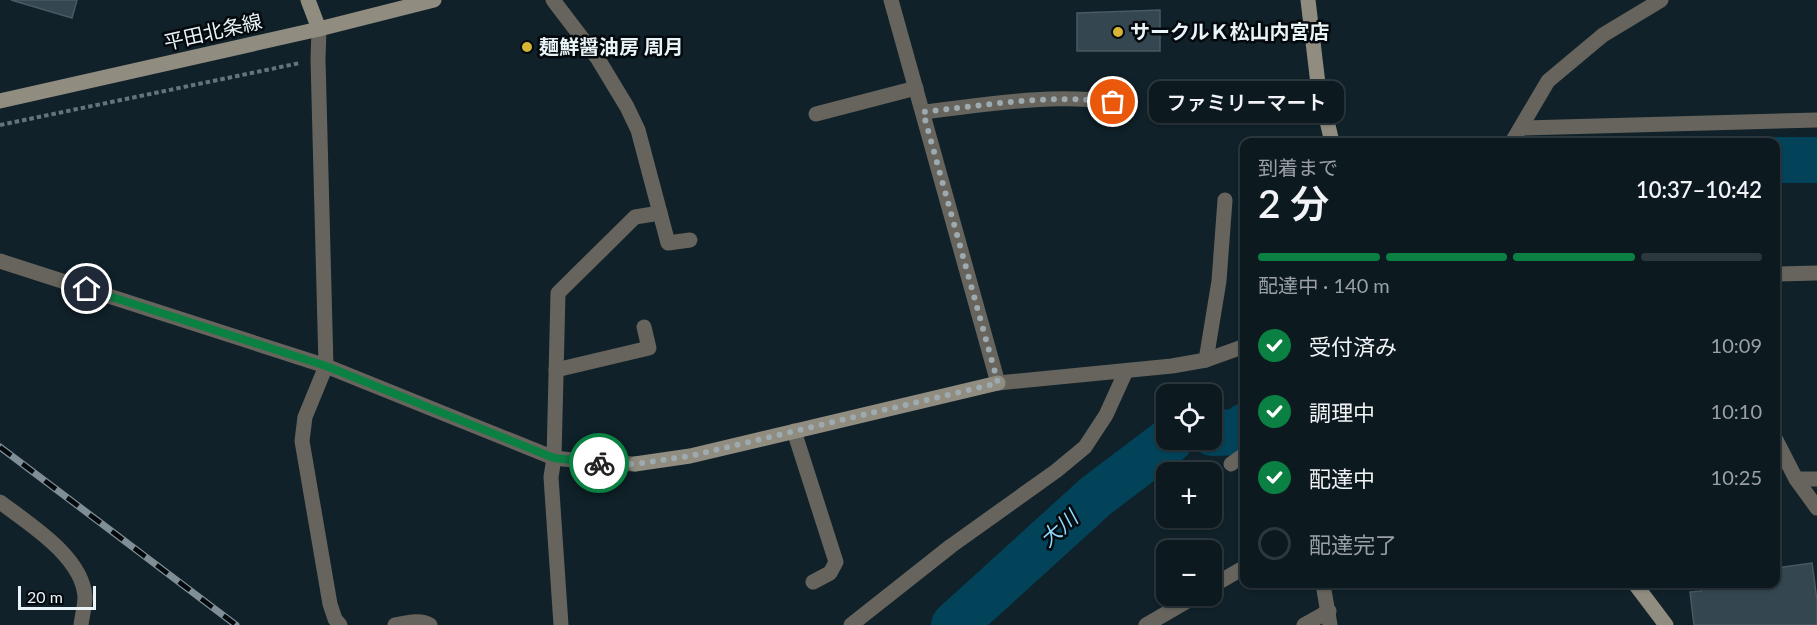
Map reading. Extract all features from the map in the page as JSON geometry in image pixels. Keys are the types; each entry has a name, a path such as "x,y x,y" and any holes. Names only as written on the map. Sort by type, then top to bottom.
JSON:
{"street":[{"path":"308,0 319,29 326,366 305,417 302,441 330,604 335,619 340,625"},
{"name":"平田北条線","path":"0,101 319,29 434,0"},
{"path":"553,0 598,59 638,130 668,243 690,240"},
{"path":"891,0 998,383"},
{"path":"1308,0 1318,84 1331,138"},
{"path":"1515,138 1548,81 1603,35 1660,0"},
{"path":"816,114 916,88"},
{"path":"923,112 1025,100 1088,98 1113,102"},
{"path":"1521,128 1817,120"},
{"path":"1206,360 1219,281 1225,200"},
{"path":"561,625 551,477 554,458 558,293 635,217 660,213"},
{"path":"0,261 326,366 554,458 591,462 635,464 690,456 998,383 1172,366 1206,360 1240,348"},
{"path":"1780,274 1817,273"},
{"path":"556,370 649,348 644,327"},
{"path":"851,625 951,546 1056,471 1085,447 1106,415 1126,371"},
{"path":"794,431 836,562 830,573 813,582"},
{"path":"1780,448 1796,479 1817,508"},
{"path":"1231,464 1240,458"},
{"path":"1796,479 1817,479"},
{"path":"0,502 52,542 79,572 85,597 81,625"},
{"path":"1222,580 1240,570"},
{"path":"1304,625 1330,618 1324,588"},
{"path":"1638,588 1666,625"},
{"path":"1146,625 1179,606"},
{"path":"395,625 408,622 425,622 430,625"}],"path":[{"path":"0,125 318,59"}],"building":[{"path":"11,0 77,0 72,18"},
{"name":"サークルＫ松山内宮店","path":"1160,10 1160,51 1077,51 1077,13"},
{"path":"1812,563 1817,600 1817,625 1694,625 1690,592 1701,591 1701,588 1780,588 1780,567"}],"waterway":[{"name":"大川","path":"1780,160 1817,160"},
{"name":"大川","path":"1222,433 1240,432"},
{"name":"大川","path":"954,625 1096,496 1157,450"}],"railway":[{"path":"0,447 236,625"}],"way so far":[{"path":"599,463 635,464 690,456 998,383 923,112 1025,100 1088,98 1113,102"}],"place":[{"name":"サークルＫ松山内宮店","path":"1118,32"},
{"name":"麺鮮醤油房 周月","path":"527,47"},
{"name":"ファミリーマート","path":"1113,102"}],"route":[{"path":"87,289 326,366 554,458 599,463"}]}
